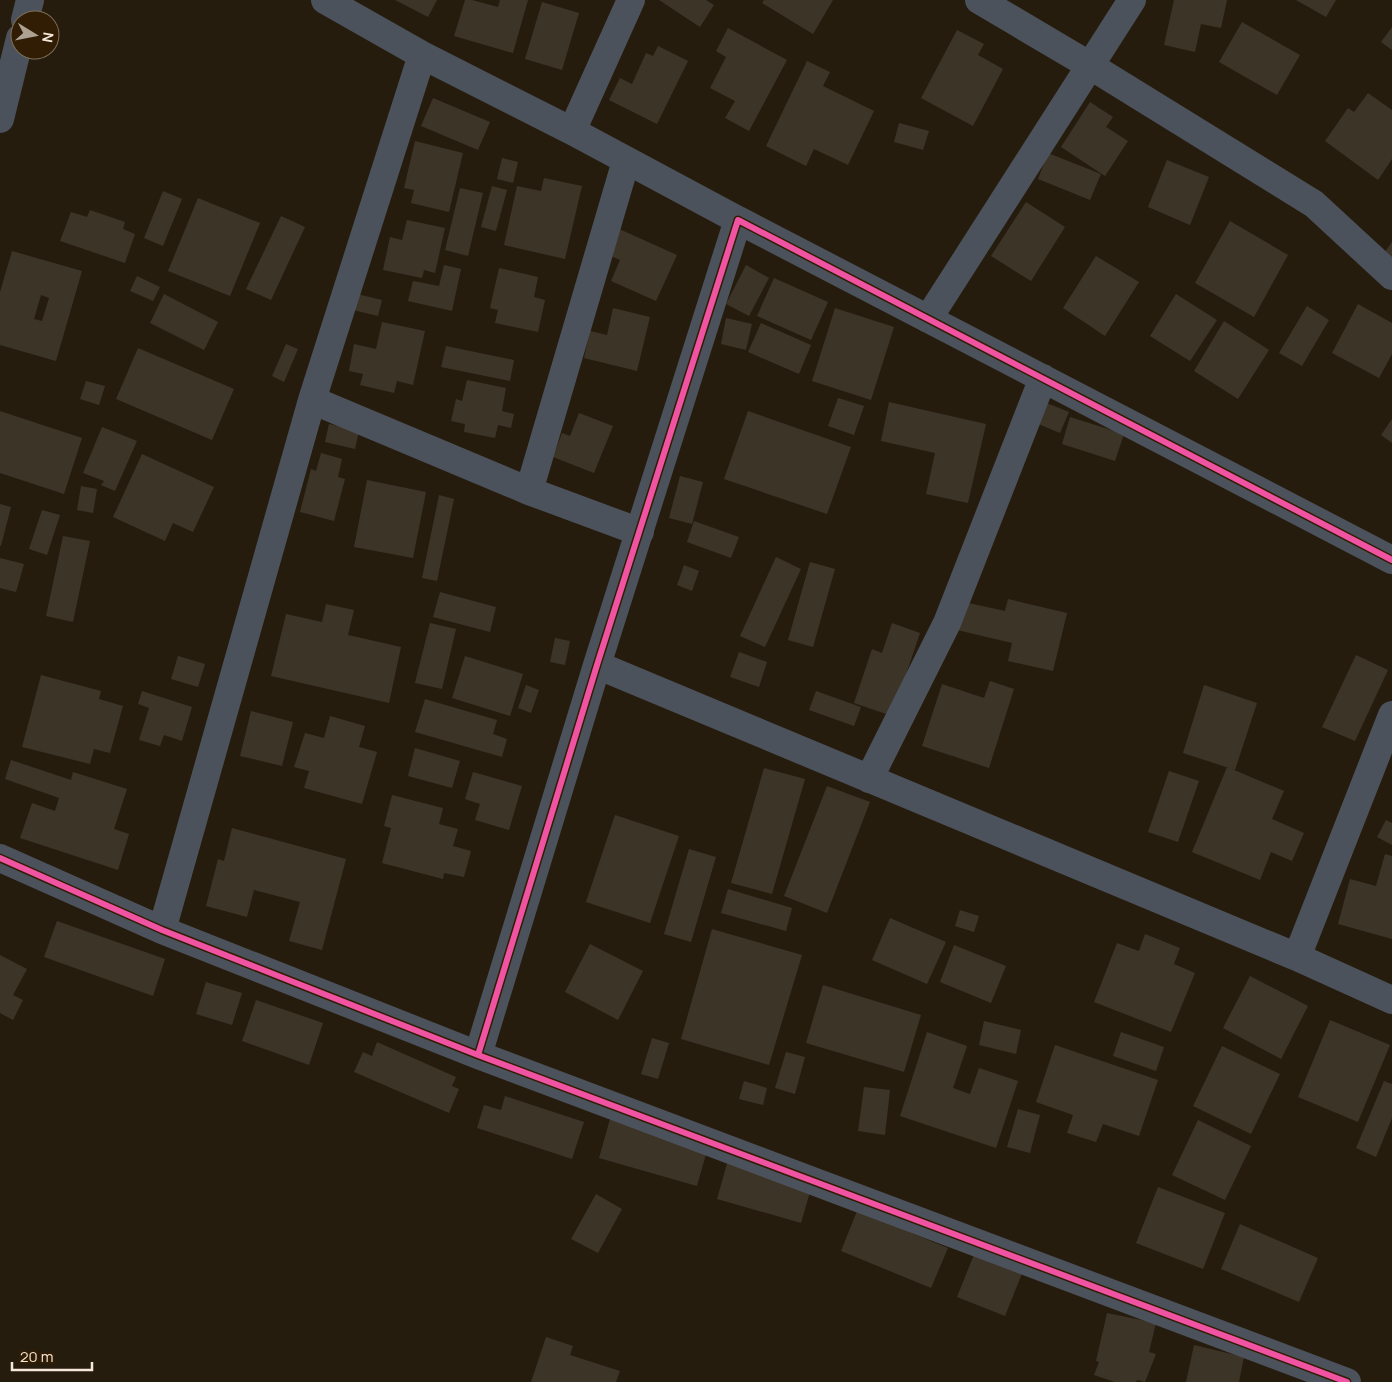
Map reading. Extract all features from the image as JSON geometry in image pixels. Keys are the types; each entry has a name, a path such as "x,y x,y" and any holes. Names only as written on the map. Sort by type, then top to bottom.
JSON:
{"street":[{"path":"325,0 422,55 572,131 738,220 1392,560"},
{"path":"572,131 631,0"},
{"path":"978,0 1089,65 1314,204 1392,276"},
{"path":"928,319 1132,0"},
{"path":"162,930 312,400 422,55"},
{"path":"0,119 15,60"},
{"path":"529,491 626,161"},
{"path":"478,1054 597,665 738,220"},
{"path":"869,779 947,623 1043,378"},
{"path":"312,400 529,491 640,532"},
{"path":"597,665 1297,957 1392,1000"},
{"path":"1297,957 1392,715"},
{"path":"0,858 162,930 478,1054 1347,1382"}],"building":[{"path":"395,0 437,0 428,17"},
{"path":"465,0 498,7 500,0 528,0 513,53 454,36"},
{"path":"659,0 706,0 714,5 700,27"},
{"path":"764,0 833,0 813,34 762,3"},
{"path":"1174,0 1227,0 1221,28 1201,24 1195,52 1164,45"},
{"path":"1296,0 1336,0 1326,17"},
{"path":"542,2 579,13 562,70 525,59"},
{"path":"1242,22 1300,55 1277,95 1219,62"},
{"path":"1392,27 1392,50 1381,42"},
{"path":"728,28 787,60 749,131 725,118 735,101 710,88 726,57 716,51"},
{"path":"957,30 984,44 978,55 1003,69 973,126 921,98"},
{"path":"658,46 688,61 657,124 609,100 620,78 632,84 646,53 653,56"},
{"path":"807,61 830,72 823,86 874,111 848,165 814,149 806,166 766,146"},
{"path":"1368,93 1392,110 1392,159 1378,180 1325,141 1348,108 1354,112"},
{"path":"433,98 490,122 478,150 421,126"},
{"path":"1090,102 1113,117 1106,127 1128,141 1105,176 1061,147"},
{"path":"899,123 929,131 923,150 894,142"},
{"path":"415,141 463,153 449,212 411,203 414,190 404,188"},
{"path":"1048,153 1101,174 1090,200 1038,179"},
{"path":"502,158 518,162 513,183 497,179"},
{"path":"1167,160 1209,177 1190,225 1148,207"},
{"path":"544,178 582,186 565,259 504,245 517,186 541,191"},
{"path":"492,186 507,190 496,231 481,227"},
{"path":"460,188 483,193 468,256 445,250"},
{"path":"163,191 182,199 163,246 144,238"},
{"path":"198,198 260,223 230,296 168,271"},
{"path":"1026,202 1065,227 1031,281 991,256"},
{"path":"90,210 125,222 123,229 135,234 125,263 60,241 71,212 87,217"},
{"path":"281,216 305,227 271,300 246,289"},
{"path":"407,220 445,228 435,273 424,270 422,278 383,270 390,237 402,240"},
{"path":"1230,221 1288,255 1254,317 1195,283"},
{"path":"617,228 677,255 656,301 611,281 620,260 606,254"},
{"path":"1392,242 1392,270 1379,260"},
{"path":"12,251 82,271 56,361 0,345 0,292","holes":["41,295 49,298 42,321 34,319"]},
{"path":"1096,256 1139,282 1105,336 1063,308"},
{"path":"444,265 461,269 452,311 408,301 413,281 439,286"},
{"path":"746,265 769,278 749,316 726,304"},
{"path":"499,268 538,277 534,297 545,300 538,332 495,323 498,310 490,308"},
{"path":"137,276 160,287 153,301 130,291"},
{"path":"774,278 828,302 811,340 757,316"},
{"path":"164,294 218,322 204,350 150,323"},
{"path":"357,294 382,300 378,316 353,310"},
{"path":"1176,294 1217,320 1190,361 1150,336"},
{"path":"1358,304 1392,323 1392,354 1379,378 1332,353"},
{"path":"1307,306 1329,320 1302,366 1279,353"},
{"path":"613,308 650,317 637,371 584,358 590,331 607,335"},
{"path":"835,308 894,327 871,400 812,381"},
{"path":"726,318 752,324 746,350 721,344"},
{"path":"1224,321 1269,350 1238,399 1194,371"},
{"path":"382,322 425,331 413,385 397,381 394,393 360,385 363,374 349,371 354,344 376,349"},
{"path":"761,323 811,345 799,374 748,352"},
{"path":"286,344 298,349 284,382 272,376"},
{"path":"446,346 514,360 510,381 441,367"},
{"path":"138,348 234,389 212,440 116,399"},
{"path":"467,380 506,388 502,411 514,414 511,428 498,425 495,438 464,432 465,424 451,421 456,399 462,401"},
{"path":"86,381 105,386 99,405 80,399"},
{"path":"838,398 864,406 854,435 828,426"},
{"path":"1039,400 1069,412 1060,433 1031,421"},
{"path":"889,402 986,424 968,503 926,494 935,453 881,441"},
{"path":"0,411 82,438 64,494 0,473"},
{"path":"748,411 851,447 827,514 724,479"},
{"path":"579,413 613,426 594,473 553,457 562,433 570,436"},
{"path":"1070,417 1124,434 1115,461 1062,444"},
{"path":"1392,419 1392,443 1381,435"},
{"path":"329,424 359,431 355,449 325,442"},
{"path":"102,427 137,441 115,491 101,485 104,481 83,473"},
{"path":"321,453 342,459 338,477 345,479 334,521 300,512 311,469 316,471"},
{"path":"142,454 214,487 193,532 173,523 165,541 113,517"},
{"path":"680,476 703,482 692,524 669,518"},
{"path":"367,480 426,492 413,558 354,547"},
{"path":"81,486 97,489 93,513 77,510"},
{"path":"439,495 454,499 437,581 422,578"},
{"path":"0,504 11,507 1,546 0,546"},
{"path":"42,510 60,515 47,555 29,549"},
{"path":"694,521 739,537 731,558 687,542"},
{"path":"63,536 90,541 73,622 46,616"},
{"path":"776,557 801,569 765,647 740,636"},
{"path":"0,558 24,564 16,592 0,588"},
{"path":"810,562 835,569 813,647 788,640"},
{"path":"684,565 699,571 692,591 677,585"},
{"path":"440,592 496,607 490,632 433,617"},
{"path":"1008,599 1067,613 1053,671 1008,661 1012,643 957,630 964,602 1005,611"},
{"path":"326,604 354,610 348,635 401,647 389,703 271,676 286,614 322,622"},
{"path":"430,623 456,629 442,689 415,683"},
{"path":"892,623 920,633 892,716 854,703 872,649 882,653"},
{"path":"555,638 570,641 565,665 550,662"},
{"path":"739,652 767,662 759,687 730,677"},
{"path":"1356,655 1388,670 1355,741 1322,727"},
{"path":"178,656 205,664 198,687 171,679"},
{"path":"465,656 523,674 510,716 452,698"},
{"path":"41,675 101,691 99,699 123,706 110,753 94,749 90,764 22,747"},
{"path":"990,681 1014,689 989,768 922,746 942,684 984,698"},
{"path":"526,685 539,690 531,713 518,708"},
{"path":"1204,685 1257,703 1235,770 1183,753"},
{"path":"142,691 192,707 182,741 164,735 160,746 139,740 149,708 138,704"},
{"path":"816,691 861,707 854,726 809,710"},
{"path":"425,699 497,720 493,734 507,739 502,757 415,732"},
{"path":"251,711 293,722 282,766 240,756"},
{"path":"330,716 365,726 359,747 377,752 362,804 304,788 309,771 294,767 305,733 324,738"},
{"path":"415,748 460,761 452,788 408,776"},
{"path":"11,760 71,780 73,772 127,789 114,829 129,834 118,870 20,838 32,803 55,811 59,798 5,779"},
{"path":"1227,767 1284,791 1272,819 1304,833 1292,861 1271,852 1260,880 1192,852"},
{"path":"764,768 805,779 772,894 731,883"},
{"path":"1169,771 1199,781 1178,842 1148,832"},
{"path":"473,772 522,786 509,830 475,820 480,804 465,799"},
{"path":"827,786 870,802 827,913 784,896"},
{"path":"392,795 443,808 439,824 458,829 453,846 471,851 464,877 444,873 443,879 382,863 391,828 384,826"},
{"path":"615,815 679,836 650,923 586,902"},
{"path":"1386,820 1392,823 1392,845 1377,837"},
{"path":"232,828 346,859 322,950 289,941 300,902 254,890 247,917 206,906 218,859 224,861"},
{"path":"689,849 716,857 691,942 664,934"},
{"path":"1385,854 1392,856 1392,939 1338,924 1350,879 1376,886"},
{"path":"728,889 792,908 786,931 721,913"},
{"path":"960,910 979,916 974,932 955,926"},
{"path":"890,918 946,942 927,984 872,960"},
{"path":"57,921 165,959 153,996 44,957"},
{"path":"712,929 802,955 769,1065 681,1039"},
{"path":"1145,934 1180,948 1174,964 1195,973 1171,1032 1094,1002 1117,943 1139,951"},
{"path":"590,944 643,971 618,1020 565,992"},
{"path":"954,945 1006,966 991,1003 940,982"},
{"path":"0,955 27,969 13,995 23,1000 13,1020 0,1013"},
{"path":"1250,976 1308,1006 1281,1059 1223,1028"},
{"path":"206,982 242,993 232,1025 196,1014"},
{"path":"823,985 921,1015 904,1072 806,1043"},
{"path":"256,1000 323,1023 309,1065 242,1041"},
{"path":"1330,1020 1390,1045 1358,1122 1298,1097"},
{"path":"984,1021 1021,1030 1016,1054 979,1045"},
{"path":"927,1032 967,1046 953,1088 970,1094 979,1068 1018,1081 996,1148 900,1116"},
{"path":"1121,1032 1164,1047 1156,1071 1113,1056"},
{"path":"652,1038 669,1043 658,1079 641,1074"},
{"path":"377,1042 456,1077 452,1086 459,1089 449,1113 354,1072 363,1052 372,1056"},
{"path":"1055,1045 1158,1080 1139,1136 1103,1124 1096,1142 1067,1133 1073,1115 1036,1102"},
{"path":"1222,1046 1280,1074 1251,1134 1193,1106"},
{"path":"786,1052 805,1057 795,1094 775,1088"},
{"path":"744,1081 767,1088 763,1105 739,1099"},
{"path":"1384,1081 1392,1084 1392,1118 1376,1157 1356,1148"},
{"path":"864,1087 890,1090 885,1135 858,1131"},
{"path":"505,1096 584,1122 572,1159 477,1128 484,1105 501,1110"},
{"path":"1018,1109 1040,1115 1030,1153 1007,1147"},
{"path":"610,1119 708,1147 697,1186 599,1158"},
{"path":"1198,1120 1251,1146 1225,1200 1172,1175"},
{"path":"728,1160 812,1185 801,1223 717,1199"},
{"path":"1158,1187 1225,1213 1203,1269 1136,1243"},
{"path":"596,1194 622,1209 598,1253 571,1239"},
{"path":"857,1211 948,1248 931,1288 841,1251"},
{"path":"1240,1224 1318,1258 1299,1302 1221,1269"},
{"path":"975,1252 1023,1271 1005,1316 957,1297"},
{"path":"1107,1313 1156,1323 1149,1352 1156,1354 1145,1382 1137,1380 1136,1382 1115,1382 1094,1375 1099,1362 1096,1361"},
{"path":"546,1337 573,1346 570,1355 620,1371 616,1382 531,1382"},
{"path":"1194,1345 1244,1357 1239,1382 1186,1382"}],"cycle path":[{"path":"478,1055 597,665 738,220 1392,560"},
{"path":"0,858 162,930 478,1055 1347,1382"}]}
